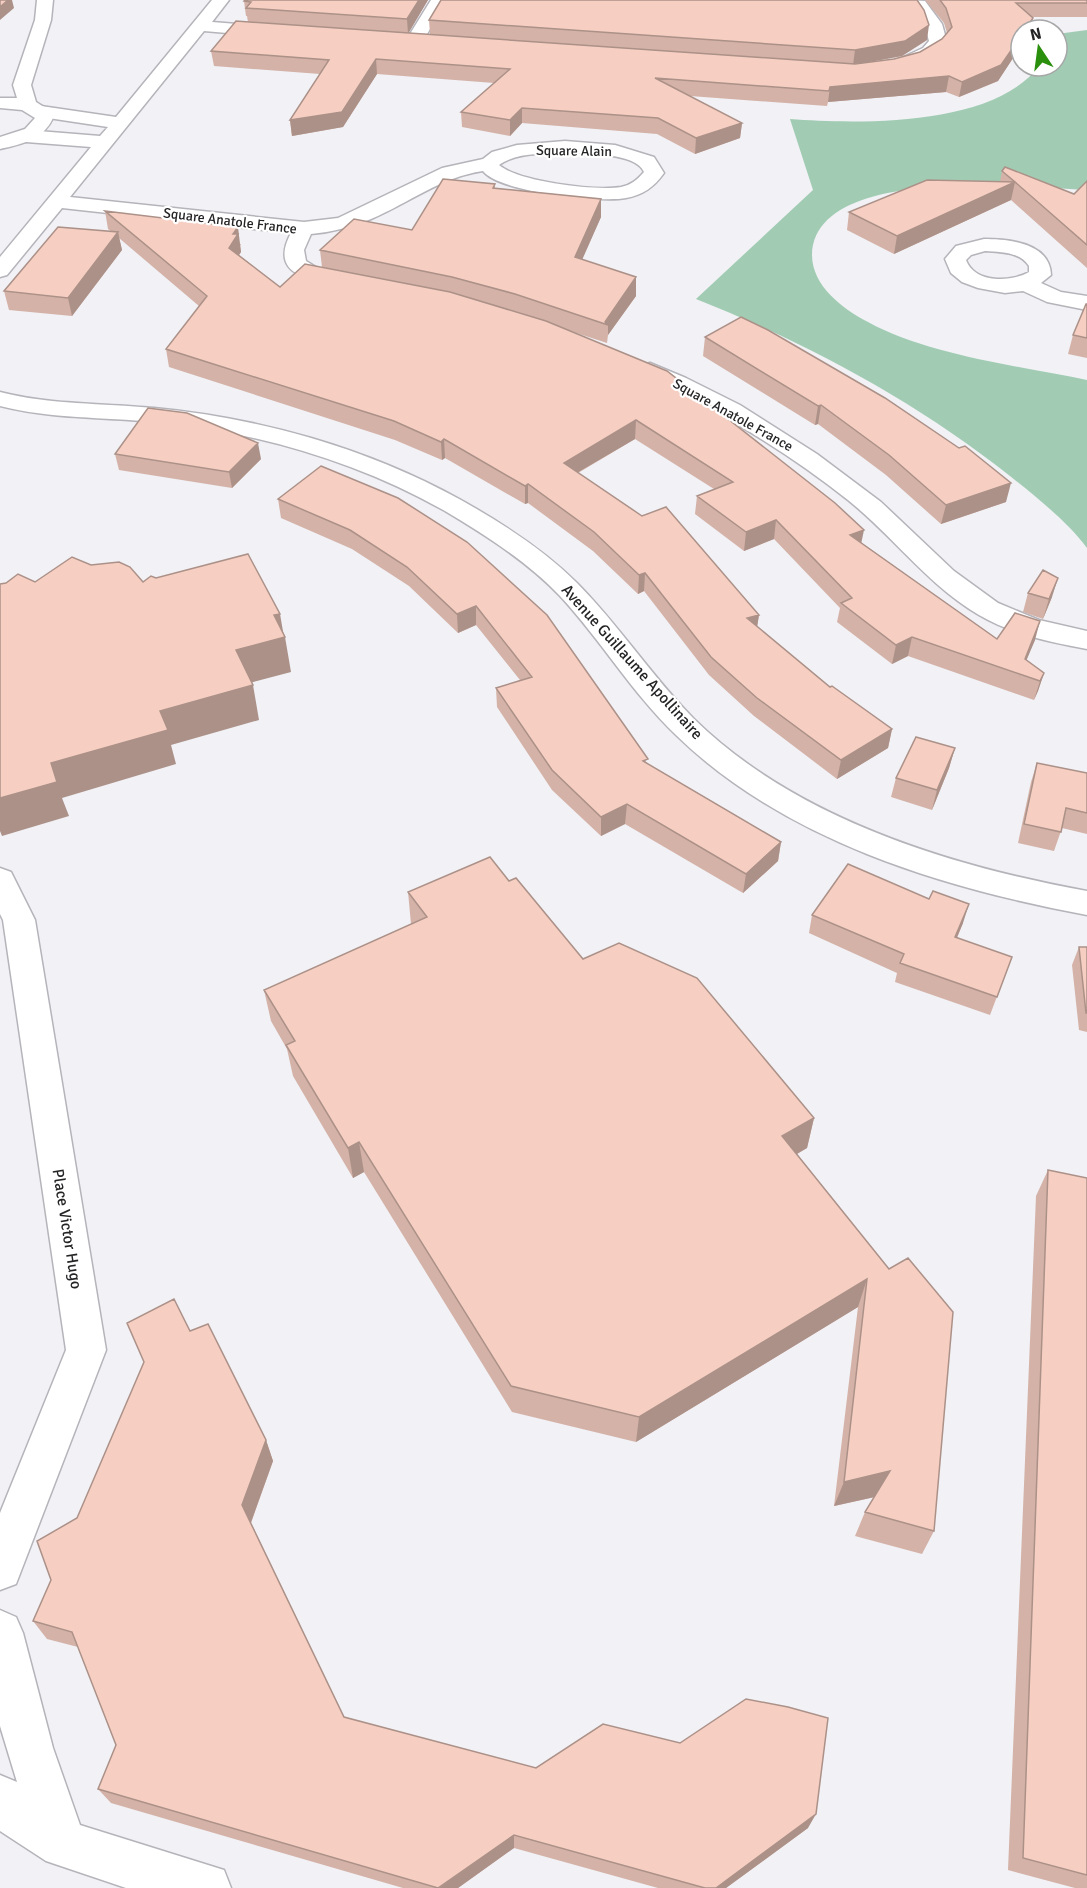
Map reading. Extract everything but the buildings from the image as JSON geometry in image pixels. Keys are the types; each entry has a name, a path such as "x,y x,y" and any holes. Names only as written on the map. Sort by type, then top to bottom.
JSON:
{"street":[{"path":"26,136 42,124 44,118 34,109 22,85 43,20 45,0"},
{"path":"0,271 221,0"},
{"path":"414,42 439,0"},
{"path":"888,68 917,60 938,42 937,31 932,20 914,0"},
{"path":"200,26 289,33"},
{"path":"392,40 438,44"},
{"path":"0,103 121,123"},
{"path":"0,142 26,136 106,142"},
{"name":"Square Alain","path":"304,228 344,222 449,170 469,165 489,164 495,157 511,153 544,149 594,148 636,156 646,161 654,173 650,180 634,190 607,194 511,178 492,170 489,164"},
{"name":"Square Anatole France","path":"58,202 304,228 294,250 294,259 299,265 318,276 364,284"},
{"path":"1025,284 1055,297 1087,303"},
{"name":"Square Anatole France","path":"633,363 709,399 771,434 816,464 892,524 954,585 977,602 1030,627 1087,640"},
{"name":"Avenue Guillaume Apollinaire","path":"0,399 25,406 157,415 266,434 368,467 417,487 453,506 522,550 568,589 688,730 730,764 775,793 834,826 894,852 965,875 1048,897 1087,903"},
{"name":"Place Victor Hugo","path":"0,880 19,920 86,1350 0,1568"},
{"path":"0,1632 10,1718 29,1748 63,1844"},
{"path":"0,1799 28,1823 63,1844 206,1888"}],"green space":[{"path":"1087,30 1087,190 975,185 929,187 885,194 848,206 822,226 812,255 817,277 839,303 858,317 892,333 918,343 974,358 1087,380 1087,548 1070,528 1041,501 937,423 860,376 820,355 696,299 813,190 790,119 887,121 923,117 958,111 990,101 1018,86 1026,78 1069,78 1069,32"}]}
